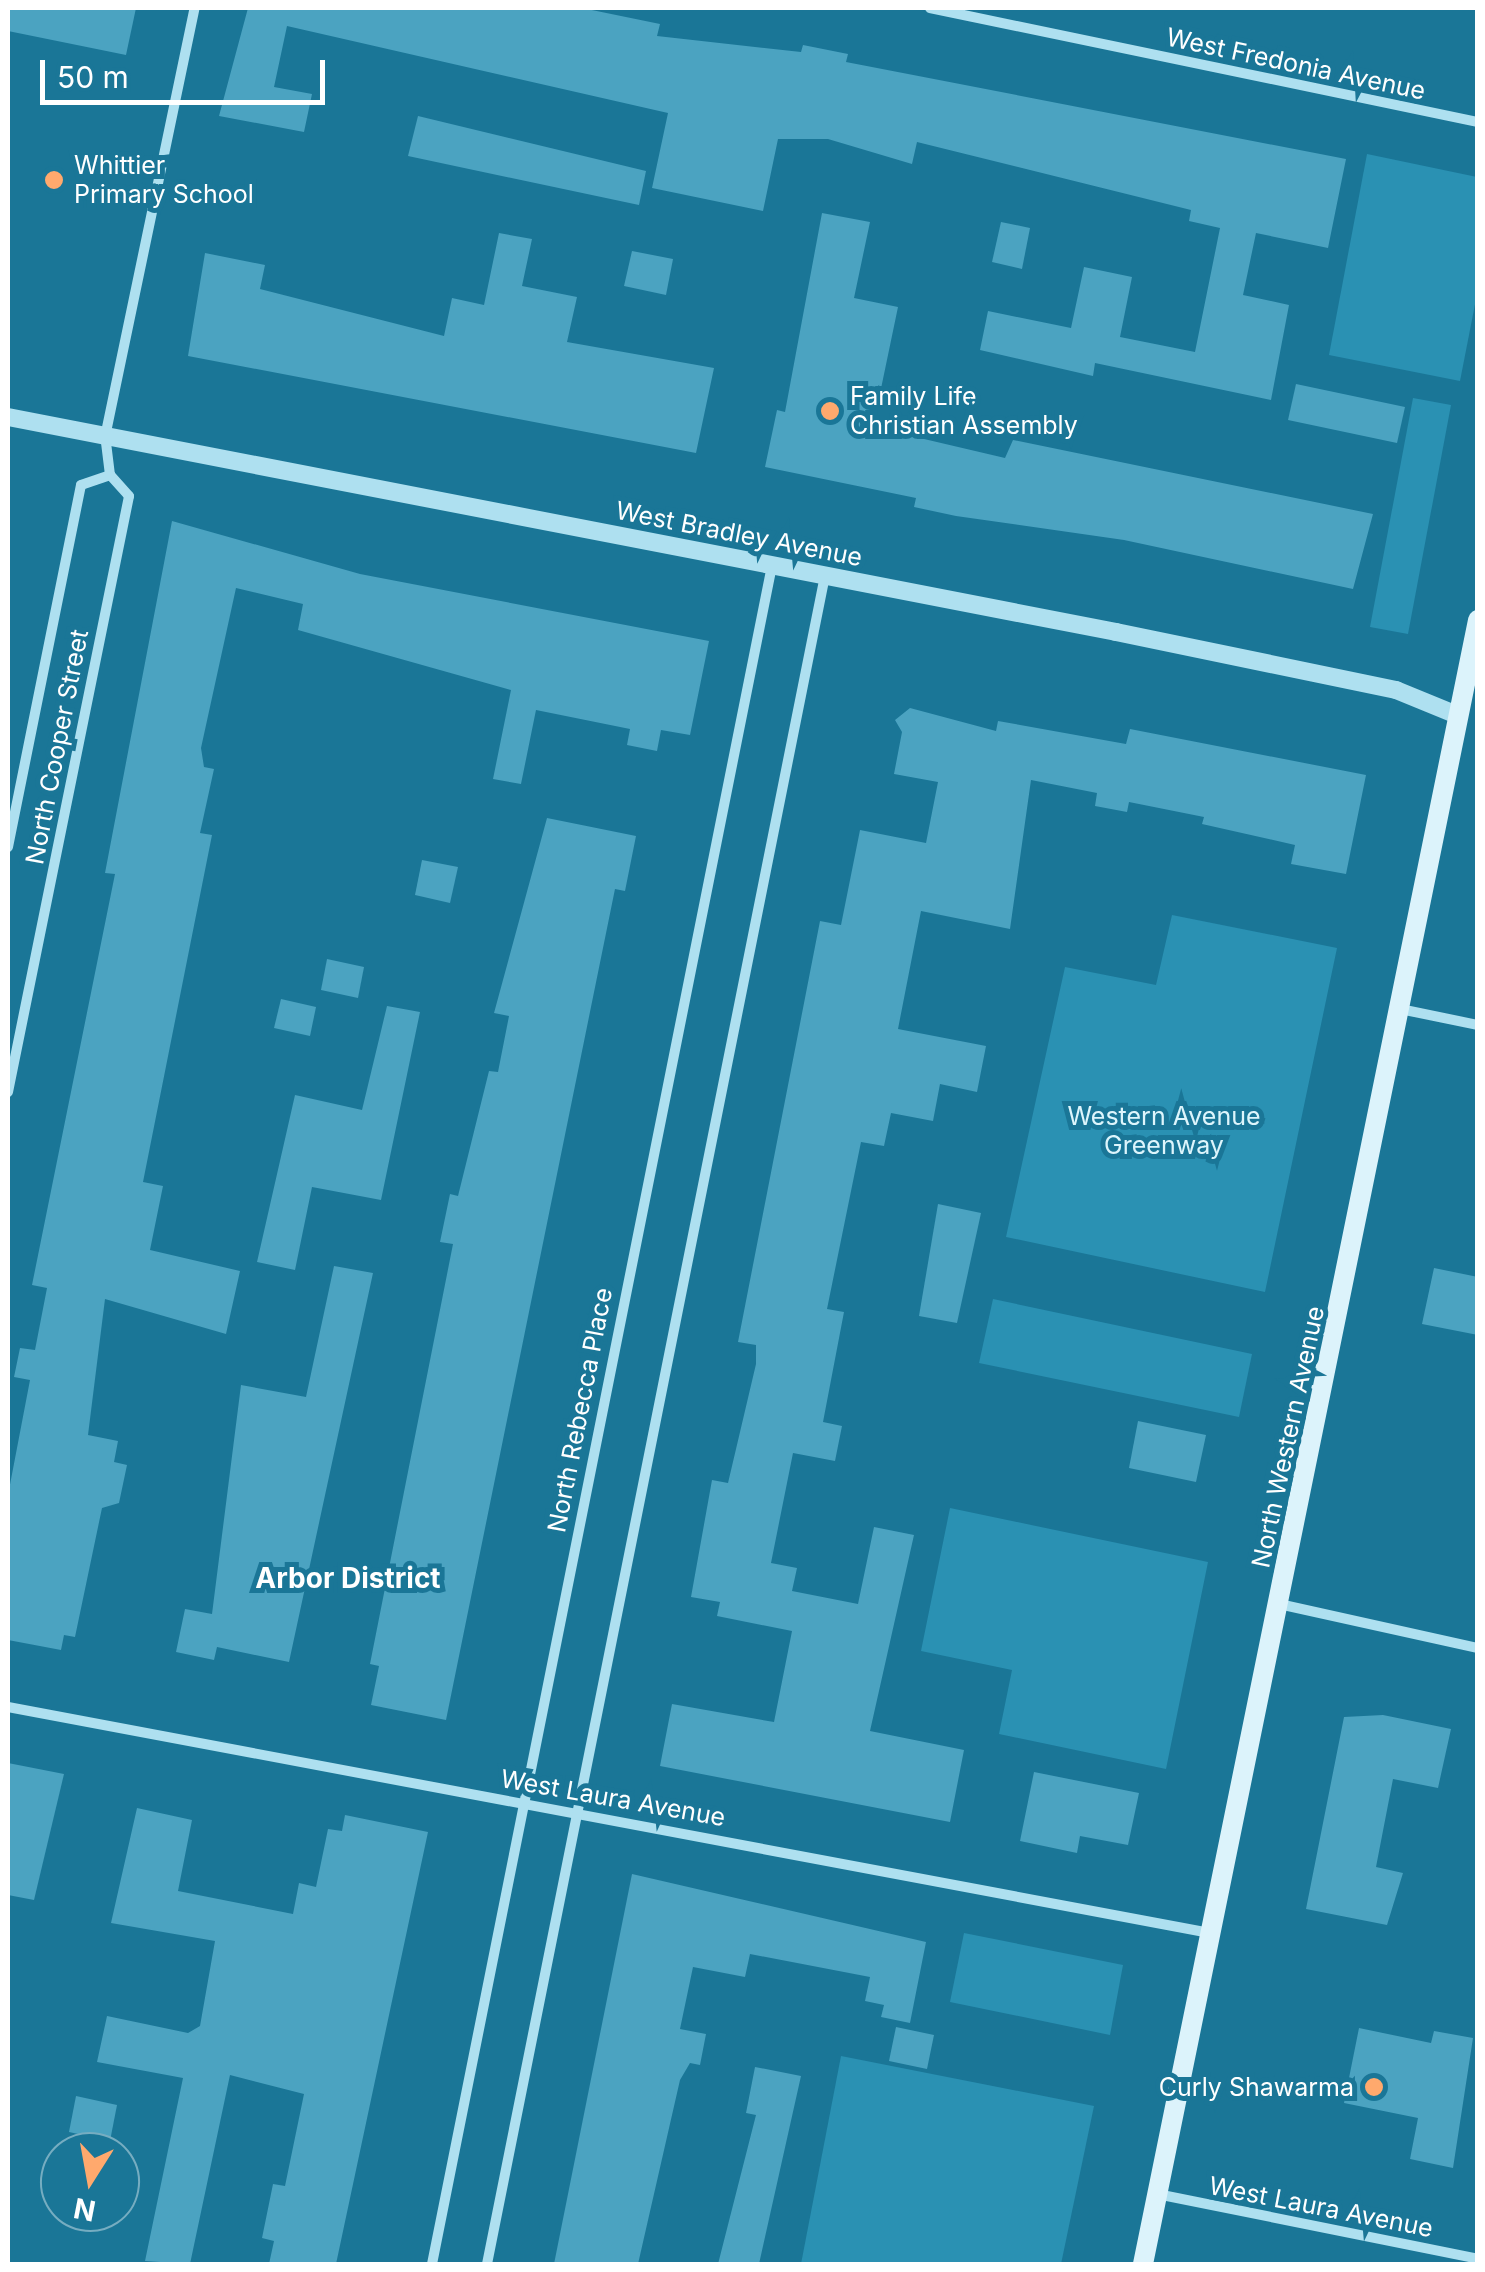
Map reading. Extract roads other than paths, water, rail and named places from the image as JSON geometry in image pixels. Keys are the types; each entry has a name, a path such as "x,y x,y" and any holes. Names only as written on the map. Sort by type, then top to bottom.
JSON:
{"main road":[{"name":"North Western Avenue","path":"1143,2264 1478,620"}],"street":[{"name":"North Cooper Street","path":"8,1092 129,496 110,476 105,437 196,8"},
{"name":"West Fredonia Avenue","path":"930,8 1478,122"},
{"name":"West Bradley Avenue","path":"8,416 1396,690 1457,715"},
{"name":"North Cooper Street","path":"8,847 82,484 110,476"},
{"name":"North Rebecca Place","path":"432,2264 520,1801 772,565"},
{"path":"488,2264 574,1812 825,575"},
{"path":"1400,1008 1478,1024"},
{"path":"1279,1604 1478,1648"},
{"name":"West Laura Avenue","path":"8,1707 1210,1933"},
{"name":"West Laura Avenue","path":"1156,2194 1478,2259"}],"place":[{"name":"Whittier Primary School","path":"54,180"},
{"name":"Family Life Christian Assembly","path":"830,411"},
{"name":"Curly Shawarma","path":"1374,2087"}],"district":[{"name":"Arbor District","path":"348,1578"}],"park label":[{"name":"Western Avenue Greenway","path":"1164,1132"}]}
